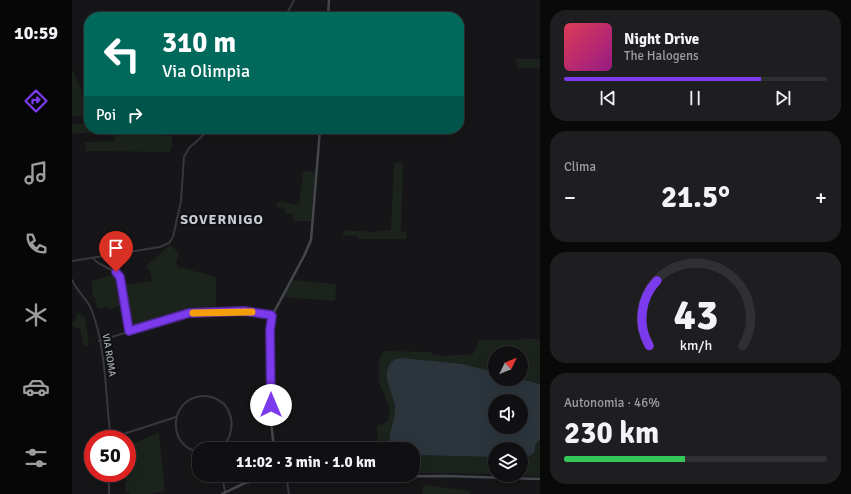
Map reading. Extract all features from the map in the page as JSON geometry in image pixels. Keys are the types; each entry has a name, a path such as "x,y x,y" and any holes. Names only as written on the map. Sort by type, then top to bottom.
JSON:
{"main road":[{"path":"328,12 329,0"},
{"path":"273,442 271,421 270,330 272,315 311,240 320,134"},
{"path":"420,476 540,479"},
{"path":"224,493 249,482"}],"street":[{"path":"288,12 294,0"},
{"path":"72,261 160,248 171,242 181,201 184,157 189,148 204,134"},
{"path":"93,258 98,263 116,272 120,277 129,331"},
{"name":"VIA ROMA","path":"72,280 75,288 89,304 92,312 103,356 110,430"},
{"path":"99,341 189,313 244,311 272,315"},
{"path":"192,450 181,441 176,430 176,418 183,405 195,397 210,397 220,401 227,408 232,422 229,437 225,442"},
{"path":"136,431 176,418"},
{"path":"109,482 109,494"},
{"path":"223,482 224,493"},
{"path":"287,482 289,494"}],"shaded area":[{"path":"516,59 540,59 540,68 517,68"},
{"path":"72,69 82,91 83,116 72,116"},
{"path":"84,123 84,133 72,134 72,124"},
{"path":"115,134 172,136 172,146 169,152 86,151 85,142 115,141"},
{"path":"394,163 403,163 401,232 406,232 406,239 358,239 358,236 342,235 345,230 373,232 391,230"},
{"path":"303,171 315,172 311,221 293,221 292,213 285,214 284,208 275,207 279,201 299,205"},
{"path":"170,245 179,253 176,263 179,267 216,277 216,309 180,311 130,328 122,285 152,281 150,270 146,266"},
{"path":"114,274 118,279 122,305 108,310 107,307 98,309 92,292 92,281"},
{"path":"292,280 336,284 335,301 283,297"},
{"path":"78,313 85,317 89,345 84,347 80,329 72,326"},
{"path":"479,340 540,340 540,384 528,381 528,346 488,346 488,370 462,364 400,358 397,359 389,364 387,372 395,409 390,442 378,442 377,426 388,421 390,409 379,382 379,360 384,351 431,352 431,354 442,356 473,354"},
{"path":"402,358 462,364 488,370 488,386 528,386 528,381 540,384 540,439 535,445 532,455 528,457 528,442 488,442 488,457 420,455 420,442 390,442 390,433 395,407 387,373 389,366 395,359"},
{"path":"159,432 165,491 151,494 129,494 129,492 125,492 126,482 136,482 136,443"},
{"path":"540,439 540,477 528,476 528,457 532,455 535,445"},
{"path":"420,455 488,457 488,474 420,473"},
{"path":"423,485 471,491 470,494 423,494"}],"slow traffic":[{"path":"193,313 231,311 252,312"}],"district":[{"name":"SOVERNIGO","path":"222,219"}],"route":[{"path":"116,272 120,277 129,331 189,313 244,311 271,315 271,405"}]}
